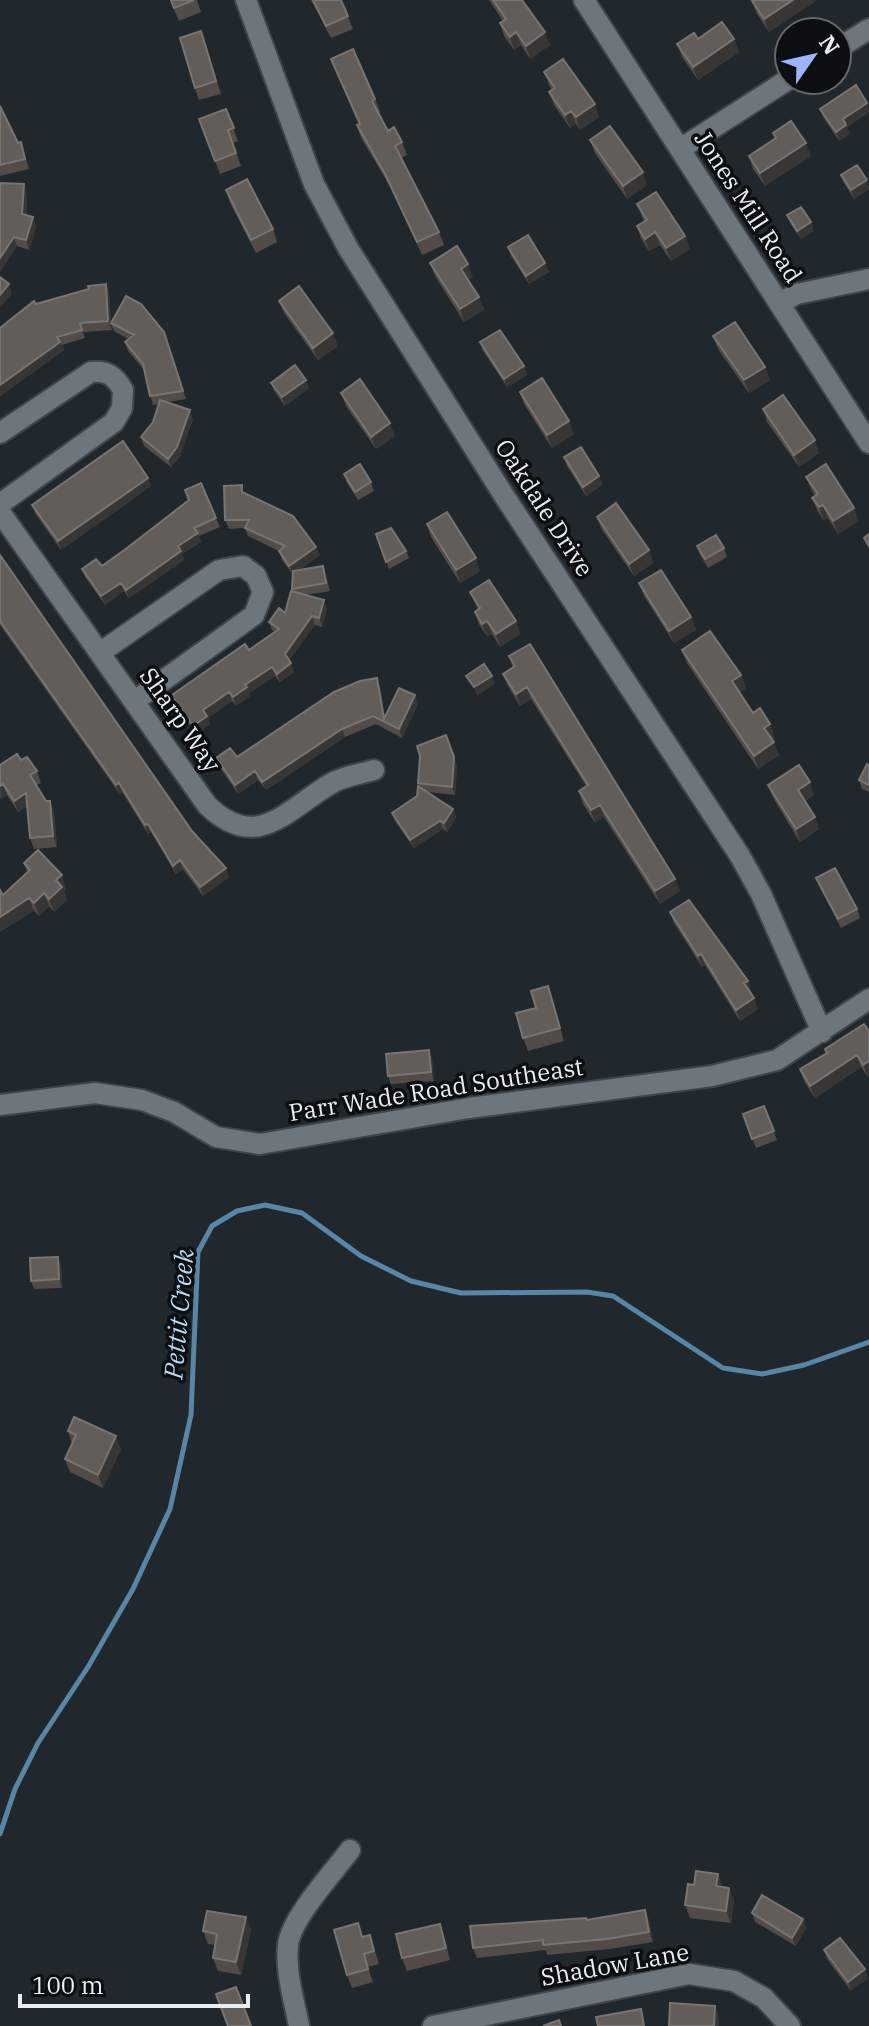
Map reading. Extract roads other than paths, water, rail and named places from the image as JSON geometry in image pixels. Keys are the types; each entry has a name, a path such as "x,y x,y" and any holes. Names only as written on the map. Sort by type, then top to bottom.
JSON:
{"street":[{"name":"Oakdale Drive","path":"246,0 314,184 348,248 503,494 740,856 761,894 822,1032"},
{"name":"Jones Mill Road","path":"584,0 869,443"},
{"path":"680,149 773,89"},
{"path":"779,303 797,294 869,279"},
{"path":"0,433 91,372 102,370 111,374 123,390 122,408 114,422 0,504"},
{"name":"Sharp Way","path":"0,512 136,700 207,805 234,825 265,826 335,781 374,770"},
{"path":"101,652 219,570 243,566 256,576 263,592 254,615 136,700"},
{"name":"Parr Wade Road Southeast","path":"0,1105 95,1093 142,1100 174,1112 216,1137 260,1144 469,1108 712,1076 777,1060 869,999"},
{"path":"299,2026 289,1978 288,1945 292,1929 350,1850"},
{"name":"Shadow Lane","path":"433,2026 689,1974 734,1981 764,1998 790,2026"}],"waterway":[{"name":"Pettit Creek","path":"0,1834 15,1789 38,1743 88,1667 133,1589 170,1509 191,1415 198,1252 212,1226 237,1211 265,1205 302,1213 361,1256 411,1281 461,1293 587,1292 613,1296 723,1368 762,1374 804,1365 869,1342"}]}
